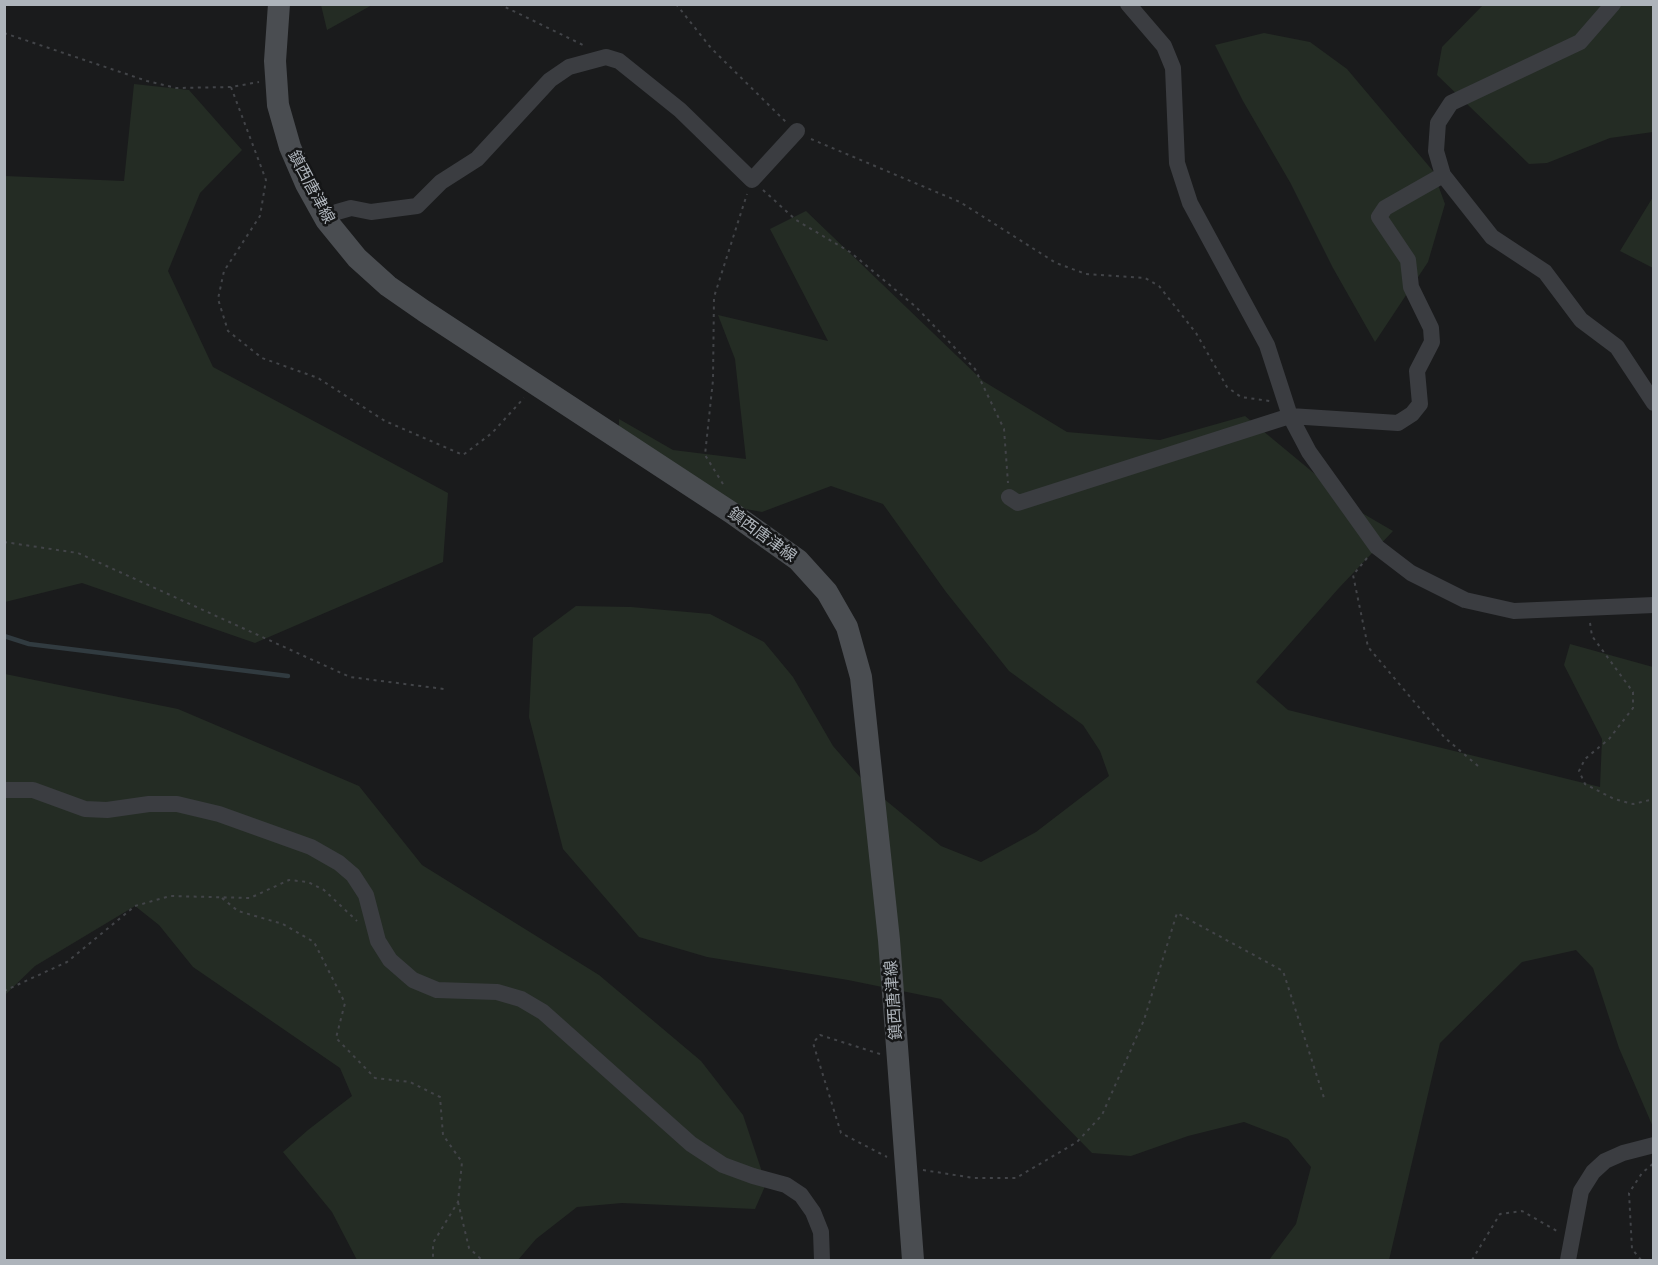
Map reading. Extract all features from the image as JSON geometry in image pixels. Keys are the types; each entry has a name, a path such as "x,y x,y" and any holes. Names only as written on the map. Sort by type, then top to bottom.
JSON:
{"main road":[{"name":"鎮西唐津線","path":"279,4 277,79 279,105 290,147 306,184 326,220 357,258 388,286 732,513 798,560 827,592 847,627 861,677 889,940 914,1260"}],"street":[{"path":"1128,4 1164,46 1173,68 1177,163 1190,202 1267,345 1288,410 1309,452 1377,547 1411,573 1465,600 1514,611 1653,605"},
{"path":"1613,4 1580,42 1451,103 1438,123 1436,151 1443,175 1492,237 1545,272 1581,320 1617,347 1653,403"},
{"path":"326,220 337,212 351,208 371,212 417,206 441,182 477,159 550,80 569,67 606,57 619,61 680,110 752,180 797,131"},
{"path":"1009,498 1018,503 1288,410 1398,423 1412,414 1420,404 1418,371 1432,342 1431,328 1411,288 1408,260 1379,217 1385,208 1443,175"},
{"path":"4,790 33,789 86,809 107,810 149,804 177,804 219,814 311,847 339,863 353,875 366,895 378,941 390,960 413,980 437,990 497,992 521,999 543,1012 691,1144 723,1165 786,1185 801,1196 813,1212 821,1232 822,1260"},
{"path":"1568,1260 1581,1191 1593,1172 1605,1161 1653,1145"}],"path":[{"path":"499,4 606,57"},
{"path":"676,4 711,48 774,112 797,131 817,143 890,171 960,202 1056,263 1086,274 1145,278 1159,286 1196,333 1227,387 1240,397 1288,410"},
{"path":"4,33 176,88 231,87 277,79"},
{"path":"231,87 266,180 260,216 224,271 218,299 228,331 262,358 318,378 385,421 463,455 492,433 536,384"},
{"path":"732,513 733,501 705,455 713,380 714,297 752,180 796,220 850,252 916,307 975,369 1004,429 1009,498"},
{"path":"4,542 78,553 350,677 444,689"},
{"path":"1377,547 1353,575 1368,646 1444,737 1478,766"},
{"path":"1580,609 1589,619 1592,636 1633,692 1633,708 1609,739 1585,759 1579,771 1585,784 1614,799 1633,804 1653,799"},
{"path":"4,992 67,962 135,906 170,896 250,898 289,880 308,882 324,890 378,941"},
{"path":"222,898 238,911 283,924 314,942 345,1003 336,1038 375,1078 410,1082 440,1097 443,1135 462,1162 458,1202 469,1248 483,1260"},
{"path":"898,1060 820,1035 813,1043 841,1133 905,1166 974,1178 1016,1178 1077,1142 1102,1115 1144,1020 1177,913 1283,970 1325,1101"},
{"path":"1641,1260 1632,1249 1629,1192 1642,1173 1653,1163"},
{"path":"433,1260 433,1243 458,1202"},
{"path":"1472,1260 1500,1214 1522,1211 1571,1239"}],"shaded area":[{"path":"321,4 372,5 327,30"},
{"path":"1483,5 1653,5 1653,132 1610,138 1547,163 1529,164 1437,75 1442,47"},
{"path":"1264,33 1310,42 1347,69 1433,171 1445,204 1428,262 1375,342 1333,268 1291,184 1243,101 1215,45"},
{"path":"134,84 189,90 242,150 200,193 168,271 213,367 448,493 443,562 255,643 82,583 5,602 5,176 124,181"},
{"path":"1653,197 1654,268 1620,251"},
{"path":"806,211 983,381 1067,432 1160,440 1245,416 1362,513 1393,531 1256,682 1288,710 1600,787 1602,739 1564,665 1570,644 1653,667 1653,1127 1619,1048 1593,968 1576,950 1522,962 1440,1043 1389,1260 1269,1260 1296,1224 1311,1167 1288,1139 1244,1122 1188,1136 1131,1156 1092,1153 941,999 848,980 707,957 639,937 563,849 529,717 533,638 576,606 631,607 710,614 764,642 793,677 833,746 866,784 941,846 981,862 1036,832 1109,776 1100,751 1083,725 1009,671 946,592 883,504 831,486 762,512 735,507 619,429 619,419 673,450 746,459 735,359 718,315 828,341 770,229"},
{"path":"5,674 178,709 359,786 422,865 599,975 701,1061 743,1115 766,1184 755,1209 622,1203 577,1207 536,1239 518,1260 357,1260 332,1212 283,1152 352,1096 340,1068 193,967 159,925 135,906 35,966 5,995"}],"waterway":[{"path":"4,636 29,644 288,676"}]}
